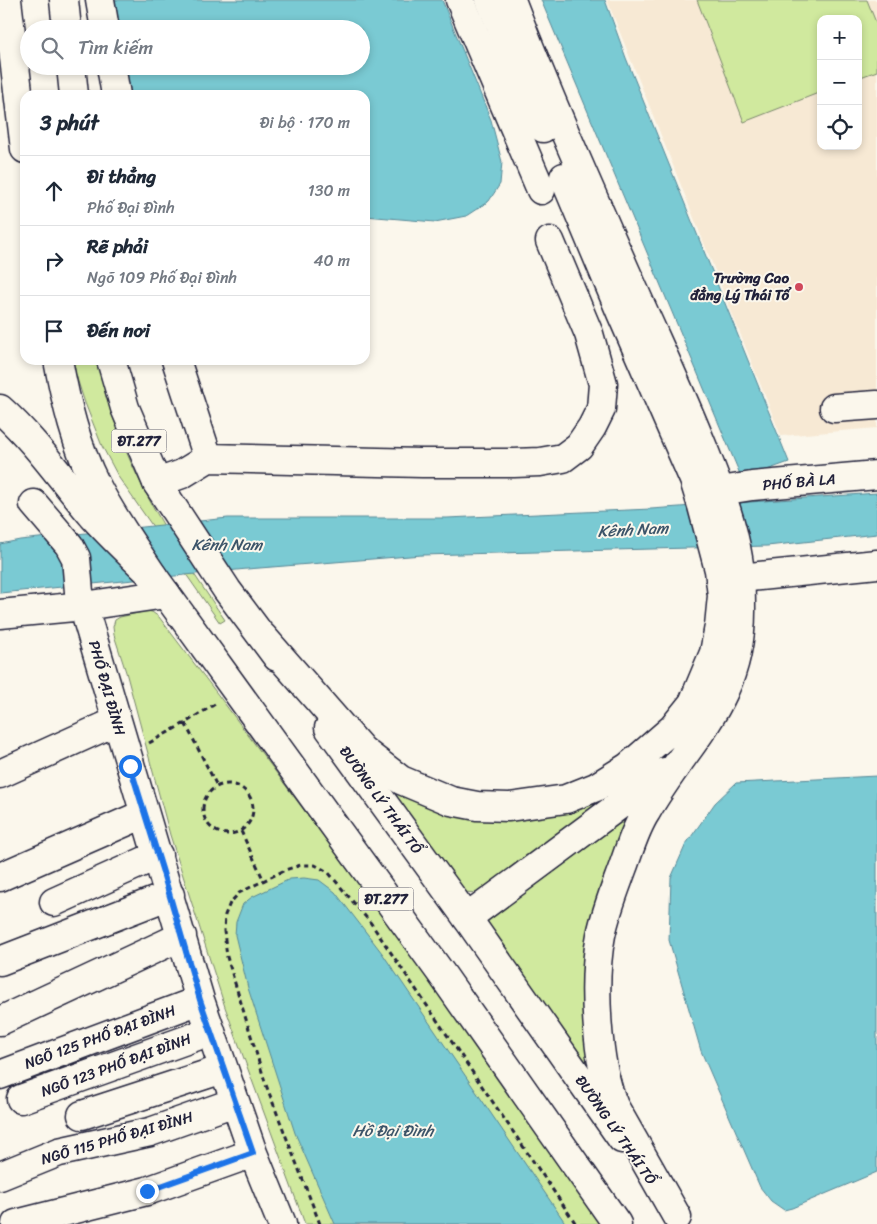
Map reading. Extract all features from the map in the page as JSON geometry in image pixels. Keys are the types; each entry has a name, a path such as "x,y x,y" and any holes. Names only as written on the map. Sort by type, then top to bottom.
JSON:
{"main road":[{"path":"7,0 20,108"},
{"path":"64,0 66,20"},
{"path":"100,0 103,20"},
{"path":"460,0 541,190"},
{"path":"490,0 621,313 694,480 730,574 741,624 738,647 730,679 715,712 680,760 646,811 635,832 613,893 600,938 597,994 598,1020 607,1089 614,1106 679,1221"},
{"path":"263,637 362,750 401,780 452,801 477,806 509,807 566,799 596,787 628,767 673,728 693,703 714,653 722,596 730,574 734,540 720,491 691,418 582,173 511,0"},
{"path":"72,75 73,90"},
{"path":"113,75 115,90"},
{"path":"157,483 182,474 208,458 422,463 531,462 563,458 579,446 592,427 601,410 603,384 589,334 550,241"},
{"path":"59,365 67,408 95,484 104,516"},
{"name":"ĐƯỜNG LÝ THÁI TỔ","path":"112,365 125,408 157,483 178,517 227,590 467,918 679,1221"},
{"path":"178,365 208,458"},
{"path":"834,408 877,406"},
{"path":"0,409 20,427 104,516 160,585 84,606 0,614"},
{"name":"PHỐ BÀ LA","path":"720,491 752,486 877,476"},
{"name":"PHỐ ĐẠI ĐÌNH","path":"34,504 69,545 77,568 79,592 200,1000 253,1153 281,1224"},
{"path":"730,574 877,564"},
{"name":"ĐT.277","path":"160,585 441,974 617,1224"},
{"path":"0,774 117,721"},
{"path":"467,918 680,760"},
{"path":"0,877 144,814"},
{"path":"54,902 158,855"},
{"path":"0,962 170,895"},
{"path":"0,1021 182,936"},
{"name":"NGÕ 125 PHỐ ĐẠI ĐÌNH","path":"0,1075 200,1000"},
{"name":"NGÕ 123 PHỐ ĐẠI ĐÌNH","path":"21,1099 211,1031"},
{"path":"82,1115 223,1069"},
{"name":"NGÕ 115 PHỐ ĐẠI ĐÌNH","path":"0,1176 59,1152 150,1132 235,1102"},
{"path":"16,1224 147,1191 253,1153"}],"path":[{"path":"148,744 222,700"},
{"path":"185,723 217,786"},
{"path":"232,784 240,786 250,797 253,804 252,819 241,831 231,834 219,833 209,825 203,815 204,802 211,791 217,786 232,784"},
{"path":"241,831 264,880"},
{"path":"320,1224 266,1085 227,957 224,931 225,915 230,903 239,893 264,880 301,865 315,865 328,872 370,922 576,1224"}],"shaded area":[{"name":"Trường Cao đẳng Lý Thái Tổ","path":"607,0 877,0 877,428 781,436"}],"green space":[{"path":"697,0 867,0 877,25 877,71 862,77 862,15 817,15 817,94 744,122"},
{"path":"73,365 98,365 114,421 143,488 168,533 225,620 220,623 119,478 102,446"},
{"path":"147,611 159,617 272,767 604,1224 305,1224 225,1007 170,835 126,672 114,635 113,627 115,620 120,617"},
{"path":"382,782 407,797 608,795 628,787 479,893 463,892"},
{"path":"629,817 611,857 600,889 594,1080 483,924"}],"water":[{"path":"108,0 442,0 491,120 502,162 500,184 489,201 466,216 435,222 370,216 370,90 126,90 123,75 370,75 370,20 112,20"},
{"path":"541,0 605,0 626,58 789,462 742,479"},
{"name":"Kênh Nam","path":"877,493 877,534 767,546 422,555 247,569 0,593 0,544 20,540 228,518 447,518 651,509"},
{"path":"877,776 877,1172 784,1210 771,1201 760,1187 701,1051 669,940 671,878 686,844 715,803 736,783"},
{"name":"Hồ Đại Đình","path":"290,879 319,880 335,892 382,953 566,1224 335,1224 295,1133 248,988 235,935 236,922 243,904 252,897"}],"place":[{"name":"Trường Cao đẳng Lý Thái Tổ","path":"799,287"}],"route":[{"path":"130,766 200,1000 253,1153 147,1191"}]}
